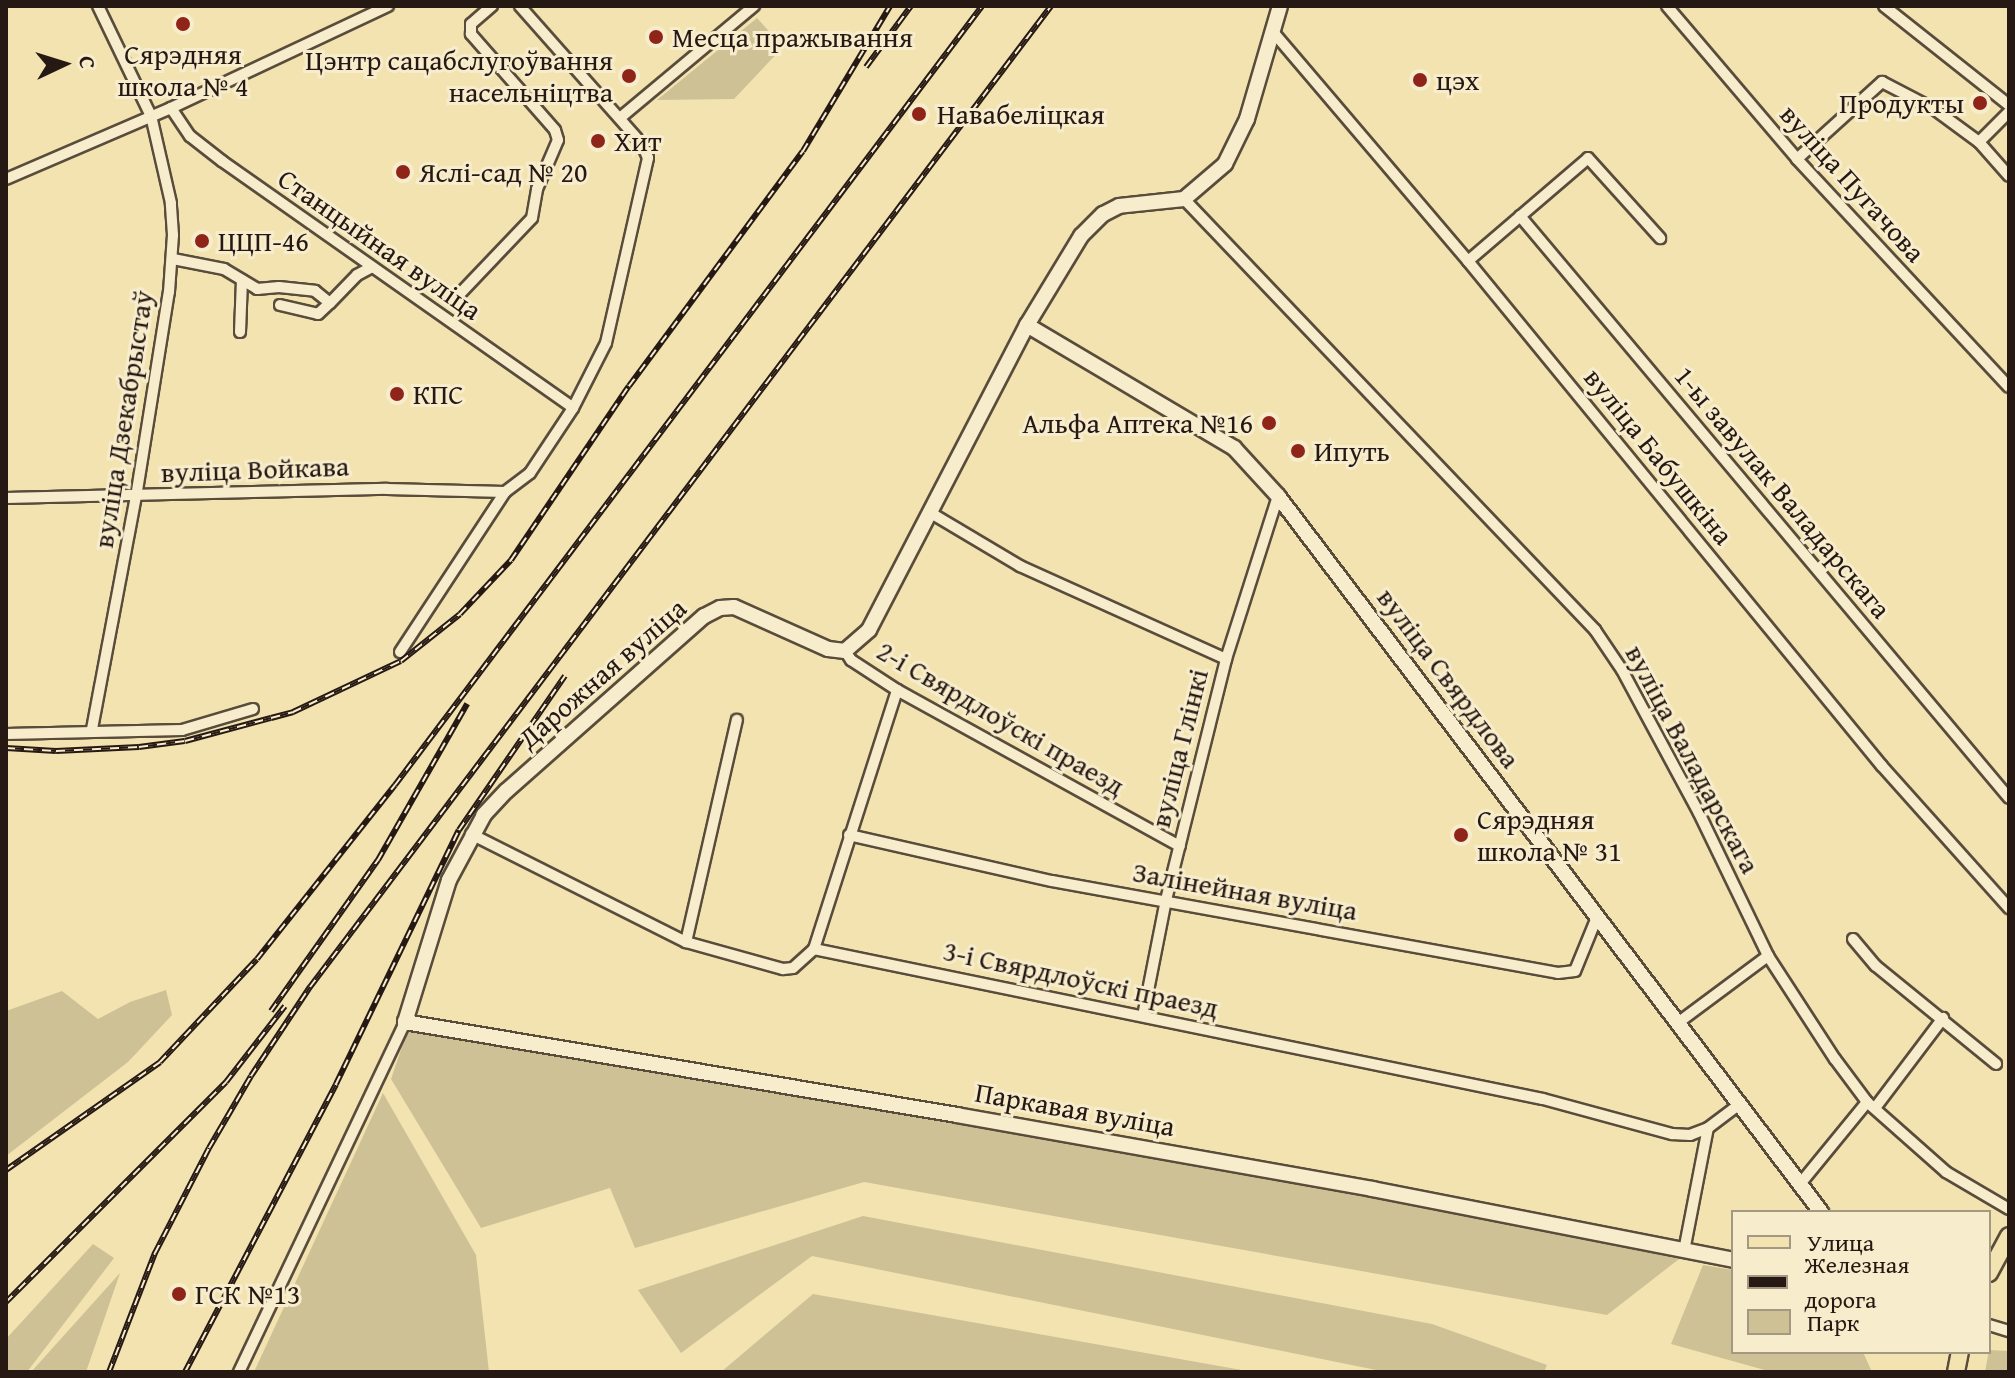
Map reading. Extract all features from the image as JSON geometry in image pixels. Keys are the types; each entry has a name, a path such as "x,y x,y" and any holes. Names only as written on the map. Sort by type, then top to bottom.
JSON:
{"main road":[{"path":"1991,1269 2009,1236"}],"street":[{"name":"вуліца Дзекабрыстаў","path":"92,729 136,497 173,259 171,203 151,116 98,6"},
{"path":"6,179 171,108 388,6"},
{"path":"454,300 532,218 537,189 557,150 555,130 471,34 471,24 492,6"},
{"path":"400,652 505,492 530,473 573,408 606,343 648,158 642,144 520,6"},
{"path":"620,118 754,6"},
{"path":"845,651 869,630 1027,325 1081,236 1103,214 1119,206 1184,199 1225,164 1240,136 1280,6"},
{"name":"вуліца Пугачова","path":"1667,6 1797,159 2009,387"},
{"path":"1884,6 2009,105"},
{"name":"вуліца Бабушкіна","path":"1274,33 1468,261 1882,766 2009,908"},
{"path":"1797,159 1882,82 1934,109 1979,142 2009,176"},
{"name":"Станцыйная вуліца","path":"171,108 190,136 573,408"},
{"path":"1979,142 2009,112"},
{"path":"1468,261 1588,158 1660,238"},
{"name":"вуліца Валадарскага","path":"1184,199 1595,630 1622,670 1699,813 1768,956 1871,1105 1946,1172 2009,1209"},
{"name":"1-ы завулак Валадарскага","path":"1520,216 2009,798"},
{"path":"173,259 224,269 257,289 279,287 315,291 330,303"},
{"path":"280,305 318,314 357,275 372,267"},
{"path":"240,332 242,280"},
{"name":"вуліца Свярдлова","path":"1027,325 1234,448 1278,496 1820,1210"},
{"name":"вуліца Войкава","path":"6,498 387,489 505,492"},
{"name":"вуліца Глінкі","path":"1143,1016 1166,900 1226,659 1278,496"},
{"path":"931,513 1020,566 1226,659"},
{"name":"Дарожная вуліца","path":"239,1372 405,1022 449,880 471,834 506,791 704,616 734,607 828,649 845,651"},
{"name":"2-і Свярдлоўскі праезд","path":"845,651 851,660 897,690 1180,846"},
{"path":"471,834 686,942 783,969 793,968 814,949 897,690"},
{"path":"6,734 54,736 92,729 182,730 253,709"},
{"path":"686,942 737,720"},
{"name":"Залінейная вуліца","path":"849,835 1052,881 1567,974 1575,971 1597,917"},
{"path":"1853,939 1876,966 1996,1064"},
{"name":"3-і Свярдлоўскі праезд","path":"814,949 1543,1099 1672,1134 1690,1135 1708,1128"},
{"path":"1679,1022 1768,956"},
{"path":"1800,1184 1943,1018"},
{"name":"Паркавая вуліца","path":"405,1022 972,1117 1372,1189 1731,1260"},
{"path":"1684,1251 1708,1128 1713,1121 1738,1105"}],"green space":[{"path":"757,18 783,47 734,99 657,100"},
{"path":"166,990 172,1015 128,1062 6,1156 6,1011 62,991 98,1019 130,1002"},
{"path":"408,1029 1038,1135 1526,1225 1679,1259 1607,1315 864,1182 635,1248 610,1188 481,1228 391,1079"},
{"path":"383,1093 476,1255 489,1372 254,1372"},
{"path":"863,1216 1432,1324 1547,1365 1544,1372 1386,1372 812,1256 681,1353 638,1290"},
{"path":"93,1244 114,1258 27,1372 6,1372 6,1339"},
{"path":"1703,1265 1731,1270 1731,1354 1864,1354 1872,1372 1772,1372 1671,1344"},
{"path":"120,1273 86,1372 31,1372"},
{"path":"813,1294 1253,1372 721,1372"},
{"path":"1991,1350 2009,1351 2009,1372 1985,1372"}],"railway":[{"path":"6,748 56,751 139,747 185,741 293,712 401,661 460,614 511,560 629,386 803,151 890,6"},
{"path":"866,67 911,6"},
{"path":"6,1170 160,1062 257,959 395,785 982,6"},
{"path":"109,1372 155,1253 209,1148 251,1076 310,987 1051,6"},
{"path":"185,1372 336,1084 459,830 565,676"},
{"path":"271,1011 378,860 467,704"},
{"path":"6,1302 226,1082 285,1006"}],"place":[{"name":"Сярэдняя школа № 4","path":"183,24"},
{"name":"Месца пражывання","path":"656,37"},
{"name":"Цэнтр сацабслугоўвання насельніцтва","path":"629,76"},
{"name":"цэх","path":"1420,80"},
{"name":"Продукты","path":"1980,103"},
{"name":"Навабеліцкая","path":"919,114"},
{"name":"Хит","path":"598,141"},
{"name":"Яслі-сад № 20","path":"403,172"},
{"name":"ЦЦП-46","path":"202,241"},
{"name":"КПС","path":"397,394"},
{"name":"Альфа Аптека №16","path":"1269,423"},
{"name":"Ипуть","path":"1298,451"},
{"name":"Сярэдняя школа № 31","path":"1461,835"},
{"name":"ГСК №13","path":"179,1294"}]}
